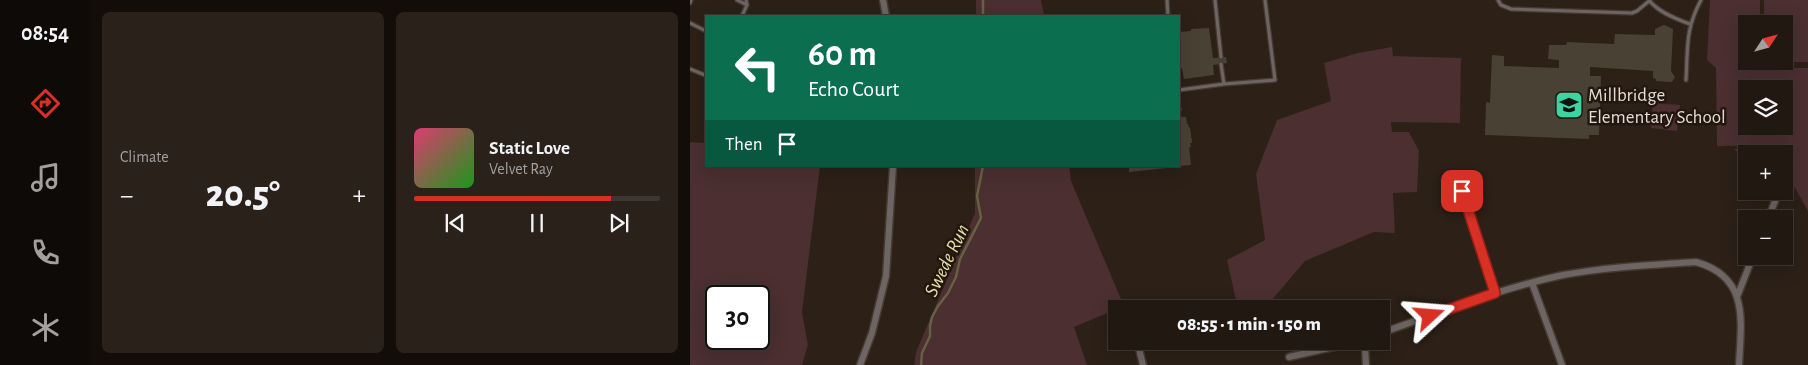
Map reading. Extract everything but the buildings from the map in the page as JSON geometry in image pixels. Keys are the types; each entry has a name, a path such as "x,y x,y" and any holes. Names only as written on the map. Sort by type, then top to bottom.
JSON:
{"street":[{"path":"883,0 886,15"},
{"path":"860,365 872,332 886,276 893,167"},
{"path":"1462,191 1495,293"},
{"path":"1390,330 1495,293 1586,271 1696,262 1718,273 1729,284 1737,297 1742,321 1739,365"},
{"path":"1737,297 1749,265"},
{"path":"1532,283 1562,365"},
{"path":"1139,350 1143,365"},
{"path":"1289,356 1317,350"},
{"path":"1365,350 1366,365"}],"lane":[{"path":"737,0 747,5"},
{"path":"742,15 747,5 746,0"},
{"path":"1167,0 1168,15"},
{"path":"1215,0 1221,57"},
{"path":"1180,90 1274,80 1265,0"},
{"path":"1498,0 1501,5 1511,8 1614,14 1632,13 1649,1 1672,18 1690,24"},
{"path":"1686,80 1688,32 1701,0"},
{"path":"690,23 705,30"},
{"path":"1222,64 1224,84"},
{"path":"690,69 705,75"}],"shaded area":[{"path":"976,0 1041,0 1044,15 976,15"},
{"path":"1710,0 1760,0 1760,15 1738,15 1738,70 1793,70 1793,68 1808,68 1808,211 1793,185 1793,145 1717,146 1716,68 1707,60"},
{"path":"1764,0 1808,0 1808,62 1793,62 1793,15 1764,15"},
{"path":"1392,47 1393,56 1461,58 1460,123 1391,122 1392,132 1409,132 1419,151 1417,192 1393,193 1395,233 1374,232 1305,261 1272,300 1236,300 1227,260 1265,240 1256,174 1277,120 1331,101 1324,63 1358,53"},
{"path":"1653,103 1680,105 1677,131 1651,128"},
{"path":"690,142 705,143 705,167 820,167 802,312 808,345 802,365 690,365"},
{"path":"975,167 1069,167 1071,181 1121,300 1108,300 1108,313 1074,327 1087,365 914,365 916,352 975,213"}],"waterway":[{"name":"Swede Run","path":"983,0 983,15"},
{"name":"Swede Run","path":"921,365 922,353 930,336 932,317 956,277 960,259 981,218 977,196 983,167"}],"place":[{"name":"Millbridge Elementary School","path":"1569,105"}],"route":[{"path":"1430,316 1495,293 1462,191"}]}
